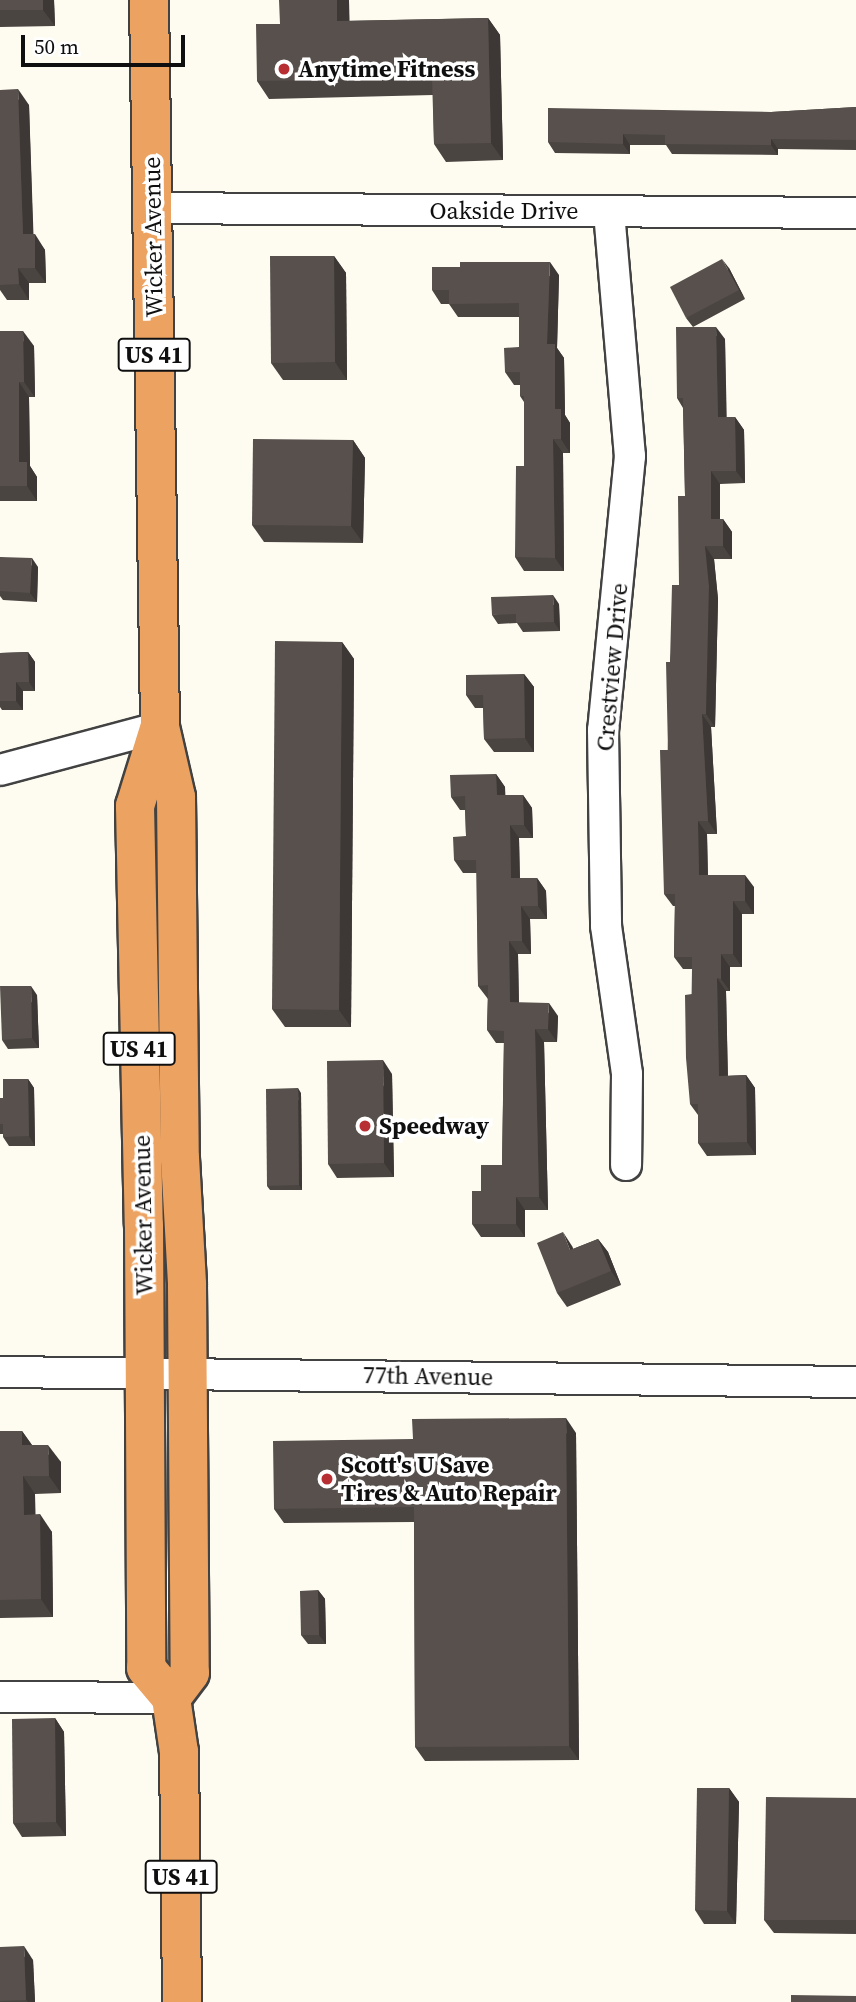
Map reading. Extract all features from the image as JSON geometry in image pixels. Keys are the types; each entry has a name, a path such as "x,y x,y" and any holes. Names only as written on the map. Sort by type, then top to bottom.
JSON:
{"highway":[{"name":"Wicker Avenue","path":"149,0 160,727 176,797 190,1673 171,1698 146,1668 135,806 160,727"},
{"name":"US 41","path":"171,1698 179,1752 182,2002"}],"street":[{"name":"Oakside Drive","path":"153,208 856,213"},
{"name":"Crestview Drive","path":"609,212 630,456 603,730 606,926 627,1074 626,1165"},
{"path":"0,770 160,727"},
{"name":"77th Avenue","path":"0,1372 856,1382"},
{"path":"0,1697 171,1698"}],"building":[{"path":"0,0 43,0 43,10 0,10"},
{"path":"279,0 337,0 337,21 488,18 491,143 434,144 432,78 257,81 256,24 280,24"},
{"path":"18,89 23,234 35,234 35,268 18,268 19,284 0,285 0,90"},
{"path":"856,107 856,140 771,139 771,145 665,144 665,135 623,134 623,144 548,142 548,108 771,112"},
{"path":"270,256 334,256 335,362 271,363"},
{"path":"722,259 739,290 686,318 670,287"},
{"path":"460,262 550,262 547,344 555,344 555,409 561,409 561,439 553,439 555,558 515,557 516,466 524,466 524,396 520,396 520,372 505,372 504,348 519,347 519,303 449,304 449,290 432,290 432,267 460,267"},
{"path":"676,327 716,327 718,417 735,417 736,471 711,471 711,519 723,519 723,546 705,546 709,586 706,714 702,714 708,821 698,821 699,875 745,875 745,901 733,901 733,954 721,954 721,979 717,978 719,1076 746,1075 747,1142 698,1143 698,1104 690,1104 686,1058 685,995 692,994 692,957 674,957 675,894 664,894 660,750 668,750 666,662 670,662 672,585 679,585 678,496 685,496 683,398 677,398"},
{"path":"0,331 23,331 24,382 19,382 19,462 27,462 27,486 0,486"},
{"path":"253,439 353,440 351,526 252,525"},
{"path":"0,557 32,558 30,593 0,591"},
{"path":"553,595 554,622 516,623 516,614 492,615 491,597"},
{"path":"275,641 342,642 339,1010 272,1009"},
{"path":"28,652 29,682 16,682 16,701 0,701 0,653"},
{"path":"524,674 525,738 484,739 483,695 466,695 466,675"},
{"path":"496,774 497,795 523,795 524,825 510,825 511,878 537,878 538,906 521,906 522,941 509,941 510,1002 549,1003 548,1029 535,1029 539,1197 516,1197 516,1224 472,1224 472,1191 481,1191 481,1165 502,1165 504,1031 487,1030 488,985 478,986 476,860 454,860 453,837 466,836 465,796 451,797 450,775"},
{"path":"0,986 31,986 32,1038 2,1040"},
{"name":"Speedway","path":"383,1060 384,1163 328,1164 327,1061"},
{"path":"3,1079 28,1079 29,1136 3,1137 0,1098 3,1098"},
{"path":"298,1088 299,1185 267,1186 266,1089"},
{"path":"563,1232 570,1250 598,1239 611,1271 557,1293 537,1243"},
{"path":"566,1418 569,1746 415,1747 414,1507 274,1509 273,1441 413,1439 412,1419"},
{"path":"0,1431 22,1431 22,1445 48,1445 49,1476 23,1476 24,1515 40,1514 41,1599 0,1600"},
{"path":"318,1590 319,1635 301,1635 300,1591"},
{"path":"55,1718 56,1822 13,1823 12,1719"},
{"path":"697,1788 729,1788 727,1911 695,1910"},
{"path":"766,1797 856,1798 856,1920 764,1920"},
{"path":"24,1946 26,2000 0,2001 0,1947"},
{"path":"791,1995 856,1996 856,2002 791,2002"}],"place":[{"name":"Anytime Fitness","path":"284,69"},
{"name":"Speedway","path":"365,1126"},
{"name":"Scott's U Save Tires & Auto Repair","path":"327,1479"}]}
